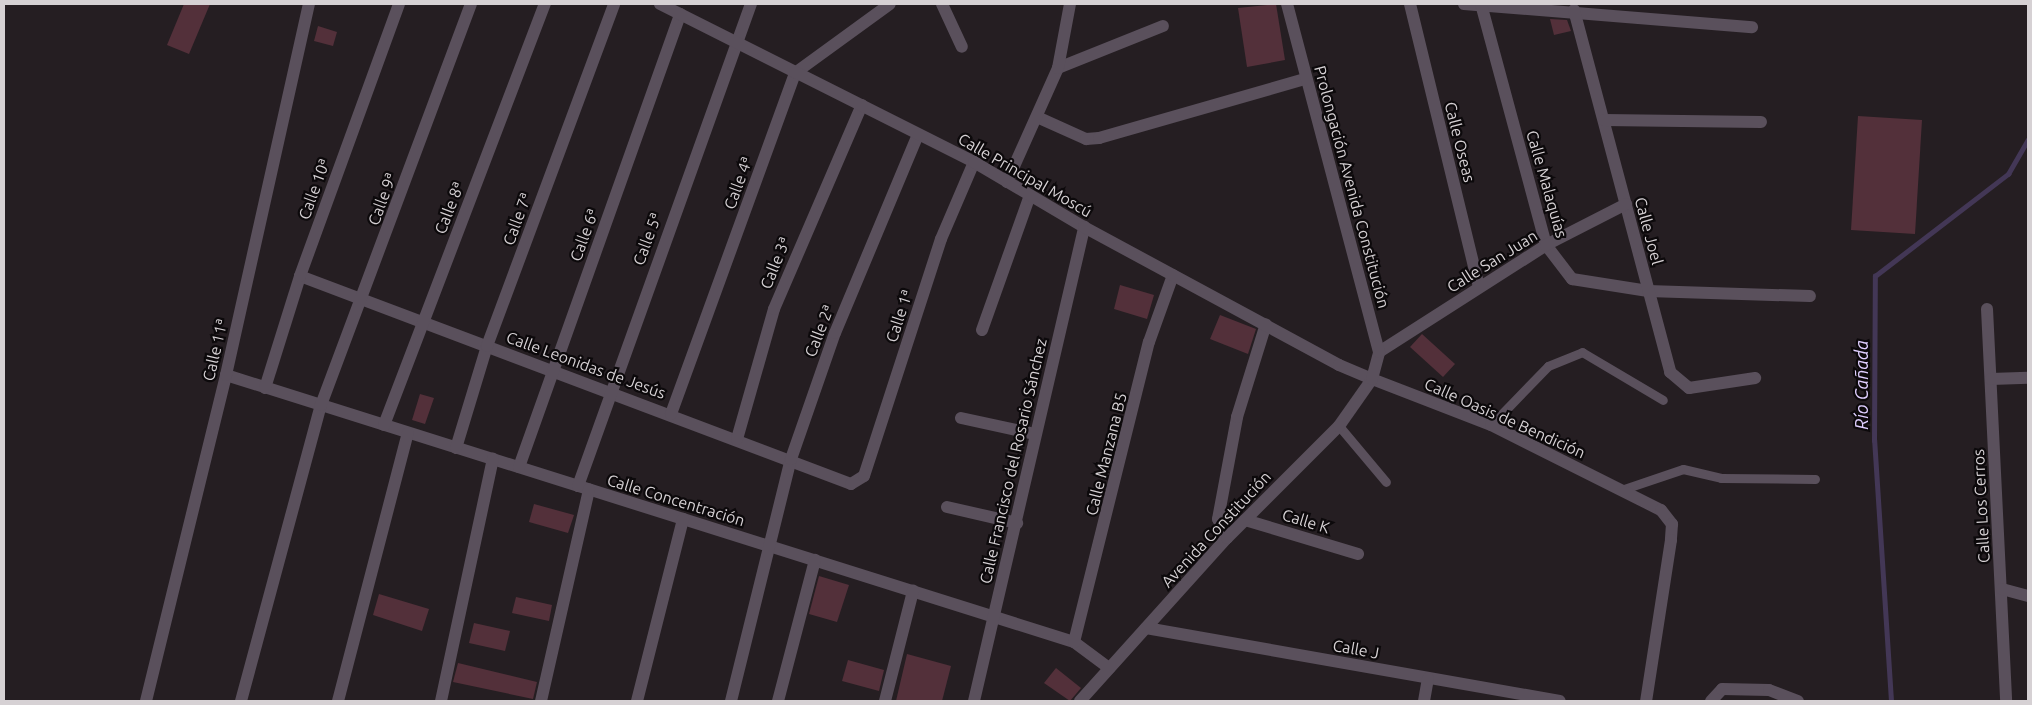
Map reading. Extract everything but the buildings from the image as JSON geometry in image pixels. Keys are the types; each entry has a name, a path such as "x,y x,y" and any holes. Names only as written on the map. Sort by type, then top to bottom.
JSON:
{"street":[{"name":"Calle 11ª","path":"146,701 226,375 309,4"},
{"name":"Calle 10ª","path":"265,388 300,276 399,4"},
{"name":"Calle 9ª","path":"241,701 321,405 362,299 470,4"},
{"name":"Calle 8ª","path":"384,425 545,4"},
{"name":"Calle 7ª","path":"456,448 488,346 614,4"},
{"name":"Calle Principal Moscú","path":"660,4 736,40 795,73 974,162 1084,227 1372,379"},
{"name":"Calle 5ª","path":"540,701 583,488 610,392 736,40 752,4"},
{"path":"795,73 890,4"},
{"path":"942,4 962,47"},
{"path":"1008,182 1058,68 1070,4"},
{"name":"Prolongación Avenida Constitución","path":"1287,4 1305,79 1380,352"},
{"name":"Calle Oseas","path":"1410,4 1479,287"},
{"path":"1464,4 1574,10 1752,27"},
{"name":"Calle Malaquías","path":"1481,4 1546,245 1580,282 1648,291 1810,296"},
{"name":"Calle Joel","path":"1574,10 1670,372 1689,388 1755,378"},
{"name":"Calle 6ª","path":"519,468 552,370 680,14"},
{"path":"1058,68 1163,26"},
{"name":"Calle 4ª","path":"671,414 795,73"},
{"path":"1037,118 1086,139 1100,138 1305,79"},
{"name":"Calle 3ª","path":"737,439 774,309 862,105"},
{"path":"1604,120 1761,122"},
{"name":"Calle 2ª","path":"731,701 767,546 791,459 834,333 918,135"},
{"name":"Calle 1ª","path":"860,482 941,239 974,162"},
{"path":"982,330 1030,195"},
{"name":"Calle San Juan","path":"1380,352 1546,245 1626,204"},
{"name":"Calle Francisco del Rosario Sánchez","path":"974,701 1017,523 1084,227"},
{"name":"Calle Manzana B5","path":"1074,642 1149,342 1173,275"},
{"name":"Calle Leonidas de Jesús","path":"300,276 791,459 851,484 860,482"},
{"name":"Calle Los Cerros","path":"1987,309 2006,701"},
{"path":"1228,538 1218,518 1237,417 1266,324"},
{"path":"1372,379 1380,352"},
{"name":"Calle Concentración","path":"226,375 1074,642 1109,668"},
{"path":"1991,379 2028,378"},
{"name":"Calle Oasis de Bendición","path":"1372,379 1491,425 1661,510 1672,524 1646,701"},
{"name":"Avenida Constitución","path":"1080,701 1228,538 1339,426 1372,379"},
{"path":"961,418 1036,434"},
{"path":"338,701 408,432"},
{"path":"441,701 494,459"},
{"path":"947,507 1017,523"},
{"path":"637,701 683,519"},
{"name":"Calle K","path":"1245,520 1358,554"},
{"path":"778,701 814,560"},
{"path":"2002,589 2028,596"},
{"path":"885,701 913,591"},
{"name":"Calle J","path":"1146,628 1560,701"},
{"path":"1424,701 1428,678"},
{"path":"1711,701 1722,689 1769,690 1798,701"}],"lane":[{"path":"1491,425 1548,366 1582,352 1663,400"},
{"path":"1339,426 1386,482"},
{"path":"1624,490 1683,469 1721,478 1815,479"}],"waterway":[{"name":"Río Cañada","path":"1891,701 1874,441 1875,276 2008,174 2028,140"}]}
